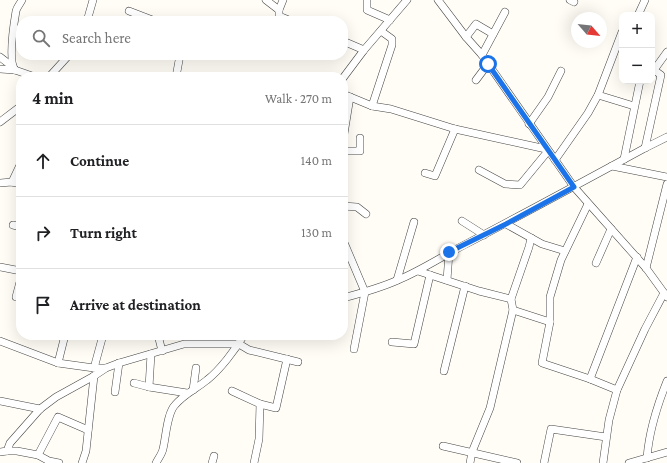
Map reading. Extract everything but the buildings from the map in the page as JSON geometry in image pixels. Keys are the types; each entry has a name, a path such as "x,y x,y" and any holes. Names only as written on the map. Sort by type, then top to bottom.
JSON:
{"street":[{"path":"14,69 12,54 14,28 17,10 22,0"},
{"path":"88,16 93,0"},
{"path":"266,0 279,16"},
{"path":"279,16 283,0"},
{"path":"368,0 367,10 390,20"},
{"path":"348,72 364,50 407,0"},
{"path":"438,0 466,37 482,55 574,187 637,257 666,295 645,329 617,390 606,438 603,463"},
{"path":"639,12 645,0"},
{"path":"129,11 142,16"},
{"path":"482,55 505,12"},
{"path":"466,37 476,24 493,34"},
{"path":"372,106 392,45 392,39 381,31"},
{"path":"555,160 598,95 619,39"},
{"path":"348,43 364,50"},
{"path":"614,50 619,52"},
{"path":"655,67 667,52"},
{"path":"0,57 14,69 22,72"},
{"path":"54,72 65,60"},
{"path":"177,72 179,60"},
{"path":"476,80 488,64"},
{"path":"0,69 14,69"},
{"path":"529,124 548,97 561,71"},
{"path":"645,148 661,75 655,71"},
{"path":"624,159 639,84"},
{"path":"598,95 634,106"},
{"path":"348,97 372,106 391,109 455,129 547,150"},
{"path":"0,122 16,110"},
{"path":"425,173 435,176 455,129"},
{"path":"348,151 360,151 360,138"},
{"path":"348,297 397,280 418,270 449,252 506,224 624,159 667,138"},
{"path":"479,170 505,184 520,185 547,150"},
{"path":"612,166 667,177"},
{"path":"12,182 16,173"},
{"path":"0,183 16,183"},
{"path":"646,268 667,184"},
{"path":"588,204 561,260 550,296 550,322 542,363 617,390"},
{"path":"348,206 357,207 366,214"},
{"path":"462,221 484,234"},
{"path":"397,280 414,222"},
{"path":"506,224 542,244 565,251"},
{"path":"596,263 611,229"},
{"path":"470,463 472,452 490,408 513,310 511,299 531,238"},
{"path":"348,252 365,292 354,349"},
{"path":"447,280 449,252"},
{"path":"590,380 637,257"},
{"path":"0,267 16,270"},
{"path":"418,270 479,291 511,299"},
{"path":"392,342 414,344 430,275"},
{"path":"444,371 465,286"},
{"path":"513,310 550,322"},
{"path":"58,363 64,340"},
{"path":"94,368 101,340"},
{"path":"159,340 162,351"},
{"path":"156,463 163,450 167,425 173,406 190,391 208,379 241,340"},
{"path":"0,341 58,363 94,368 106,368"},
{"path":"4,452 40,409 56,397 106,368 119,363 184,344 239,344 249,350 298,362"},
{"path":"149,387 151,354"},
{"path":"232,391 260,404 276,408 287,359"},
{"path":"115,392 119,363"},
{"path":"190,391 196,368"},
{"path":"82,463 86,452 94,376"},
{"path":"647,458 654,415 667,381"},
{"path":"134,383 149,387 190,391"},
{"path":"0,401 40,409"},
{"path":"254,463 258,439 260,404"},
{"path":"38,455 58,417 88,430"},
{"path":"544,463 551,429 606,438"},
{"path":"443,446 517,463"},
{"path":"4,452 17,451 38,455 49,461 59,463"},
{"path":"629,463 667,452"}],"route":[{"path":"449,252 506,224 574,187 488,64"}]}
